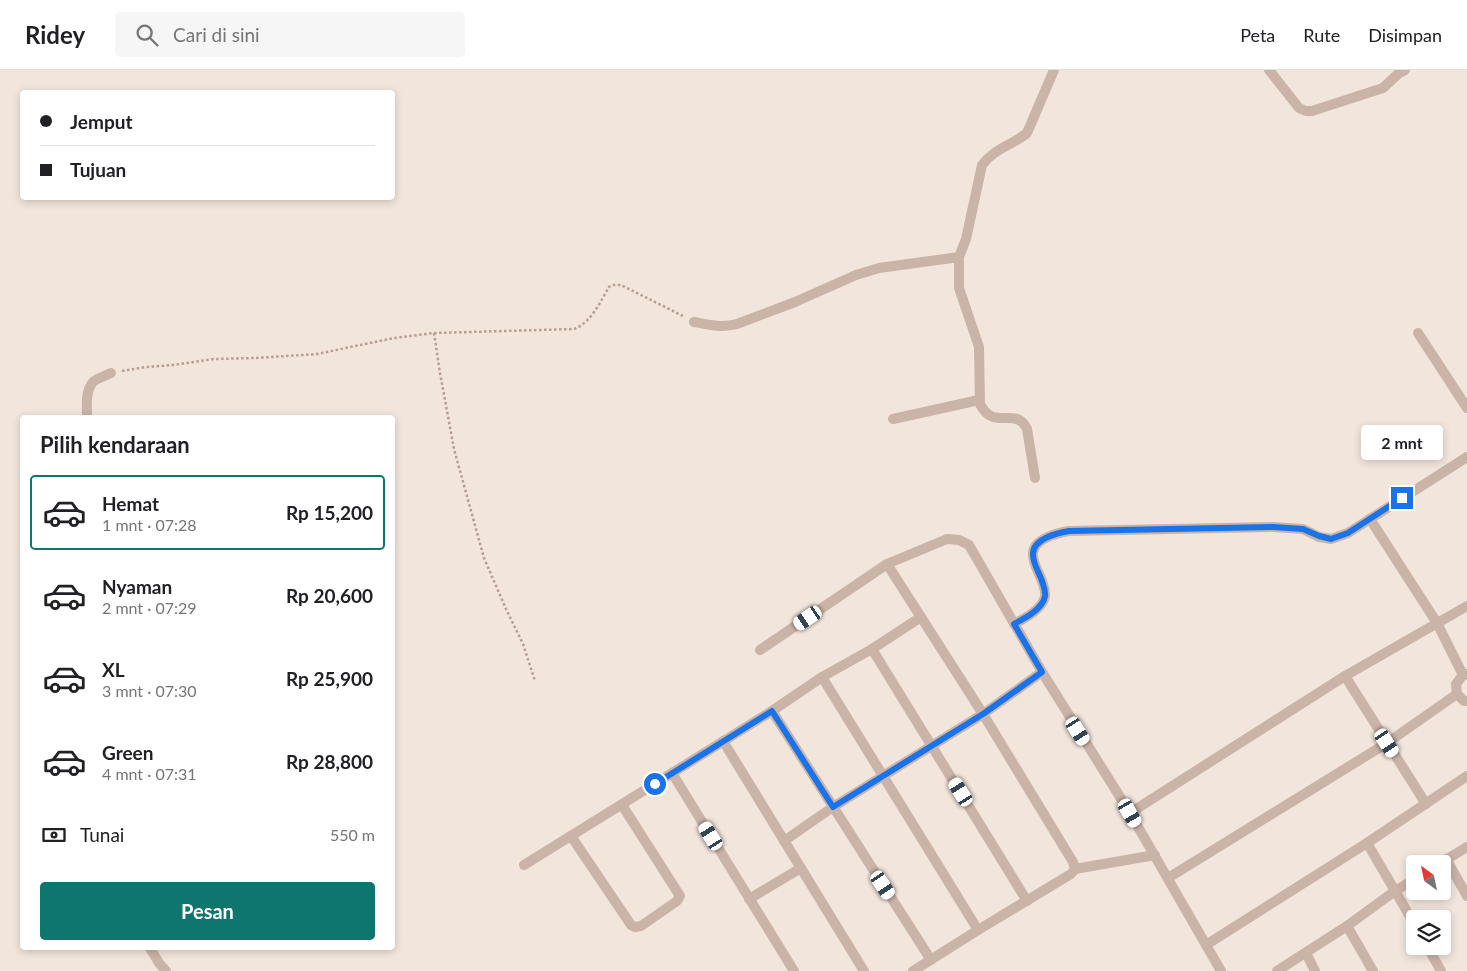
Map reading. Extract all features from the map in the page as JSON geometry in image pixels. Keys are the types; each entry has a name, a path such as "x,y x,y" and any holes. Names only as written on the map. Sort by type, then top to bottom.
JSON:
{"street":[{"path":"1035,478 1027,429 1024,423 1015,418 995,418 989,416 984,411 979,400 980,347 959,288 959,257 966,239 982,165 995,151 1019,140 1027,133 1054,70"},
{"path":"1269,70 1299,108 1306,111 1312,111 1383,88 1405,70"},
{"path":"694,322 717,326 737,324 795,302 856,275 879,268 959,257"},
{"path":"1418,333 1467,408"},
{"path":"87,415 87,400 93,382 110,373"},
{"path":"893,419 979,400"},
{"path":"1014,624 1033,613 1046,595 1044,585 1032,557 1033,550 1044,539 1056,534 1069,531 1273,527 1303,529 1331,539 1348,533 1467,457"},
{"path":"1370,519 1437,623 1465,675 1456,684 1457,694 1464,701 1467,701"},
{"path":"760,650 887,564 947,539 959,540 969,545 1042,672 1155,855 1221,971"},
{"path":"887,564 983,714 1073,862 1075,869"},
{"path":"1130,813 1345,676 1467,606"},
{"path":"524,865 772,711 822,677 872,649 921,617"},
{"path":"872,649 1027,901"},
{"path":"784,841 833,807 983,714 1042,672"},
{"path":"1345,676 1426,804"},
{"path":"822,677 978,930"},
{"path":"1168,878 1387,743 1457,694"},
{"path":"772,711 931,960"},
{"path":"723,741 864,971"},
{"path":"672,774 794,971"},
{"path":"1206,945 1367,843 1467,776"},
{"path":"571,836 631,925 635,927 641,926 677,902 680,896 622,804"},
{"path":"1367,843 1406,910"},
{"path":"1451,857 1467,847"},
{"path":"913,971 1071,874 1075,869 1155,855"},
{"path":"750,899 801,868"},
{"path":"1451,873 1467,896"},
{"path":"1277,971 1347,926 1406,884"},
{"path":"1347,926 1373,971"},
{"path":"151,950 166,971"},
{"path":"1306,953 1315,971"},
{"path":"1432,955 1441,971"}],"path":[{"path":"110,373 146,366 214,359 317,354 394,338 434,333 574,329 581,326 588,319 609,287 614,285 621,285 694,322"},
{"path":"434,333 454,449 484,558 523,644 535,680"}],"route":[{"path":"655,784 772,711 833,807 884,777 983,714 1042,672 1014,624 1033,613 1046,595 1044,585 1032,557 1033,550 1044,539 1056,534 1069,531 1273,527 1303,529 1331,539 1348,533 1402,498"}]}
